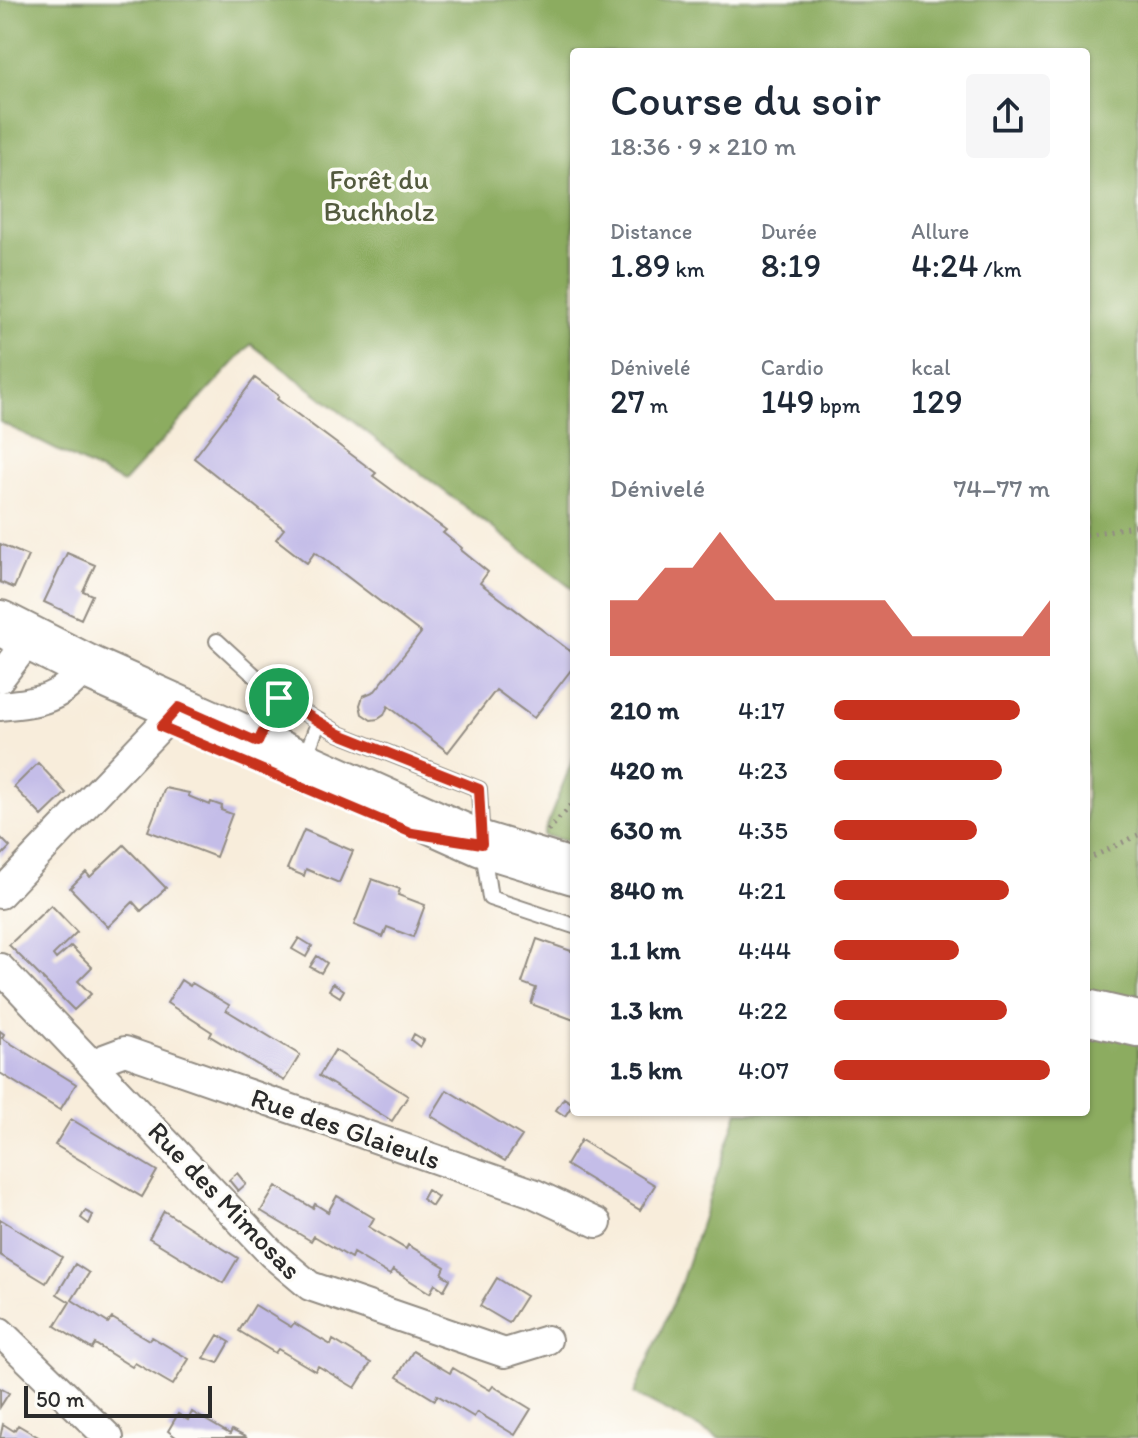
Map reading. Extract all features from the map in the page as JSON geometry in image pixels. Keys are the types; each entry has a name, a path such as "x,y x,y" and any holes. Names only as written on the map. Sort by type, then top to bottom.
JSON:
{"main road":[{"path":"9,650 78,676 170,717 412,833 482,844"},
{"path":"170,717 482,844 570,871"},
{"path":"1090,1013 1138,1024"}],"street":[{"path":"0,706 38,702 78,676"},
{"path":"0,894 170,717"},
{"name":"Rue des Mimosas","path":"0,968 272,1254 310,1286 505,1353 547,1340"},
{"name":"Rue des Glaieuls","path":"93,1063 125,1051 533,1193 597,1223"},
{"path":"0,1332 109,1438"}],"lane":[{"path":"217,641 279,698 340,734 479,789 482,844 490,898 570,925"},
{"path":"275,758 279,698"},
{"path":"275,758 319,721"}],"path":[{"path":"1090,534 1138,525"},
{"path":"1090,858 1138,835"}],"green space":[{"name":"Forêt du Buchholz","path":"0,0 1138,0 1138,1438 719,1438 634,1394 680,1286 737,1116 1090,1116 1090,48 570,48 570,587 251,344 123,483 0,422"},
{"path":"570,766 570,842 543,835"}],"building":[{"path":"255,378 279,396 277,399 376,473 373,476 446,530 443,533 488,572 480,583 570,651 570,671 534,718 496,690 448,752 388,706 384,715 371,720 362,714 360,705 363,696 375,691 421,633 315,552 307,563 276,539 284,529 194,458"},
{"path":"0,544 28,556 14,588 0,582"},
{"path":"67,553 95,565 83,591 92,595 81,619 44,602"},
{"path":"38,763 66,793 42,816 14,787"},
{"path":"165,788 189,793 188,796 210,805 211,802 222,806 221,810 232,814 216,857 148,831"},
{"path":"304,830 353,851 339,883 306,869 304,876 287,869"},
{"path":"0,837 10,847 0,857"},
{"path":"124,845 166,888 141,911 133,902 108,927 70,888 86,872 90,877"},
{"path":"372,879 400,889 398,895 425,905 413,937 387,927 383,937 354,925"},
{"path":"51,905 77,932 53,955 56,959 71,946 92,967 78,981 91,994 74,1010 9,945"},
{"path":"299,938 312,946 306,957 292,949"},
{"path":"537,939 570,951 570,1019 531,1004 536,988 522,983"},
{"path":"317,956 327,963 321,973 310,967"},
{"path":"181,980 190,986 192,983 229,1005 226,1010 300,1055 284,1081 210,1036 212,1032 167,1003"},
{"path":"333,983 344,990 340,997 329,990"},
{"path":"0,1031 4,1034 2,1038 76,1084 60,1110 0,1073"},
{"path":"414,1034 424,1040 420,1047 411,1040"},
{"path":"335,1050 408,1096 392,1121 319,1076"},
{"path":"447,1090 522,1136 505,1161 431,1116"},
{"path":"564,1098 570,1102 565,1116 556,1110"},
{"path":"71,1119 157,1171 142,1197 55,1145"},
{"path":"581,1140 655,1185 640,1210 566,1165"},
{"path":"237,1173 246,1184 238,1191 229,1180"},
{"path":"276,1186 313,1208 315,1204 328,1212 337,1196 374,1218 369,1227 445,1267 442,1274 450,1279 444,1290 435,1284 430,1293 393,1270 390,1275 353,1253 351,1258 314,1236 311,1241 261,1211"},
{"path":"427,1190 438,1197 432,1206 422,1199"},
{"path":"85,1211 93,1215 89,1224 81,1218"},
{"path":"164,1211 238,1258 223,1283 149,1238"},
{"path":"0,1219 62,1257 46,1283 0,1255"},
{"path":"75,1264 89,1273 72,1300 108,1323 112,1318 189,1359 173,1385 135,1363 132,1367 95,1344 92,1349 55,1326 70,1302 57,1294"},
{"path":"497,1278 526,1296 509,1323 480,1306"},
{"path":"255,1305 291,1327 294,1323 331,1345 333,1340 371,1363 355,1388 318,1366 315,1371 278,1349 275,1353 239,1331"},
{"path":"218,1335 230,1342 218,1363 204,1358"},
{"path":"413,1351 450,1373 453,1368 490,1390 493,1386 531,1409 515,1435 477,1412 474,1417 437,1395 435,1400 397,1377"},
{"path":"0,1388 9,1393 0,1407"},
{"path":"192,1412 230,1434 232,1430 247,1438 177,1438 168,1431 178,1414 188,1420"},
{"path":"3,1424 14,1431 18,1425 40,1438 0,1438"}],"route":[{"path":"279,698 340,734 479,789 482,844 412,833 161,727 179,707 258,742 279,698"}]}
